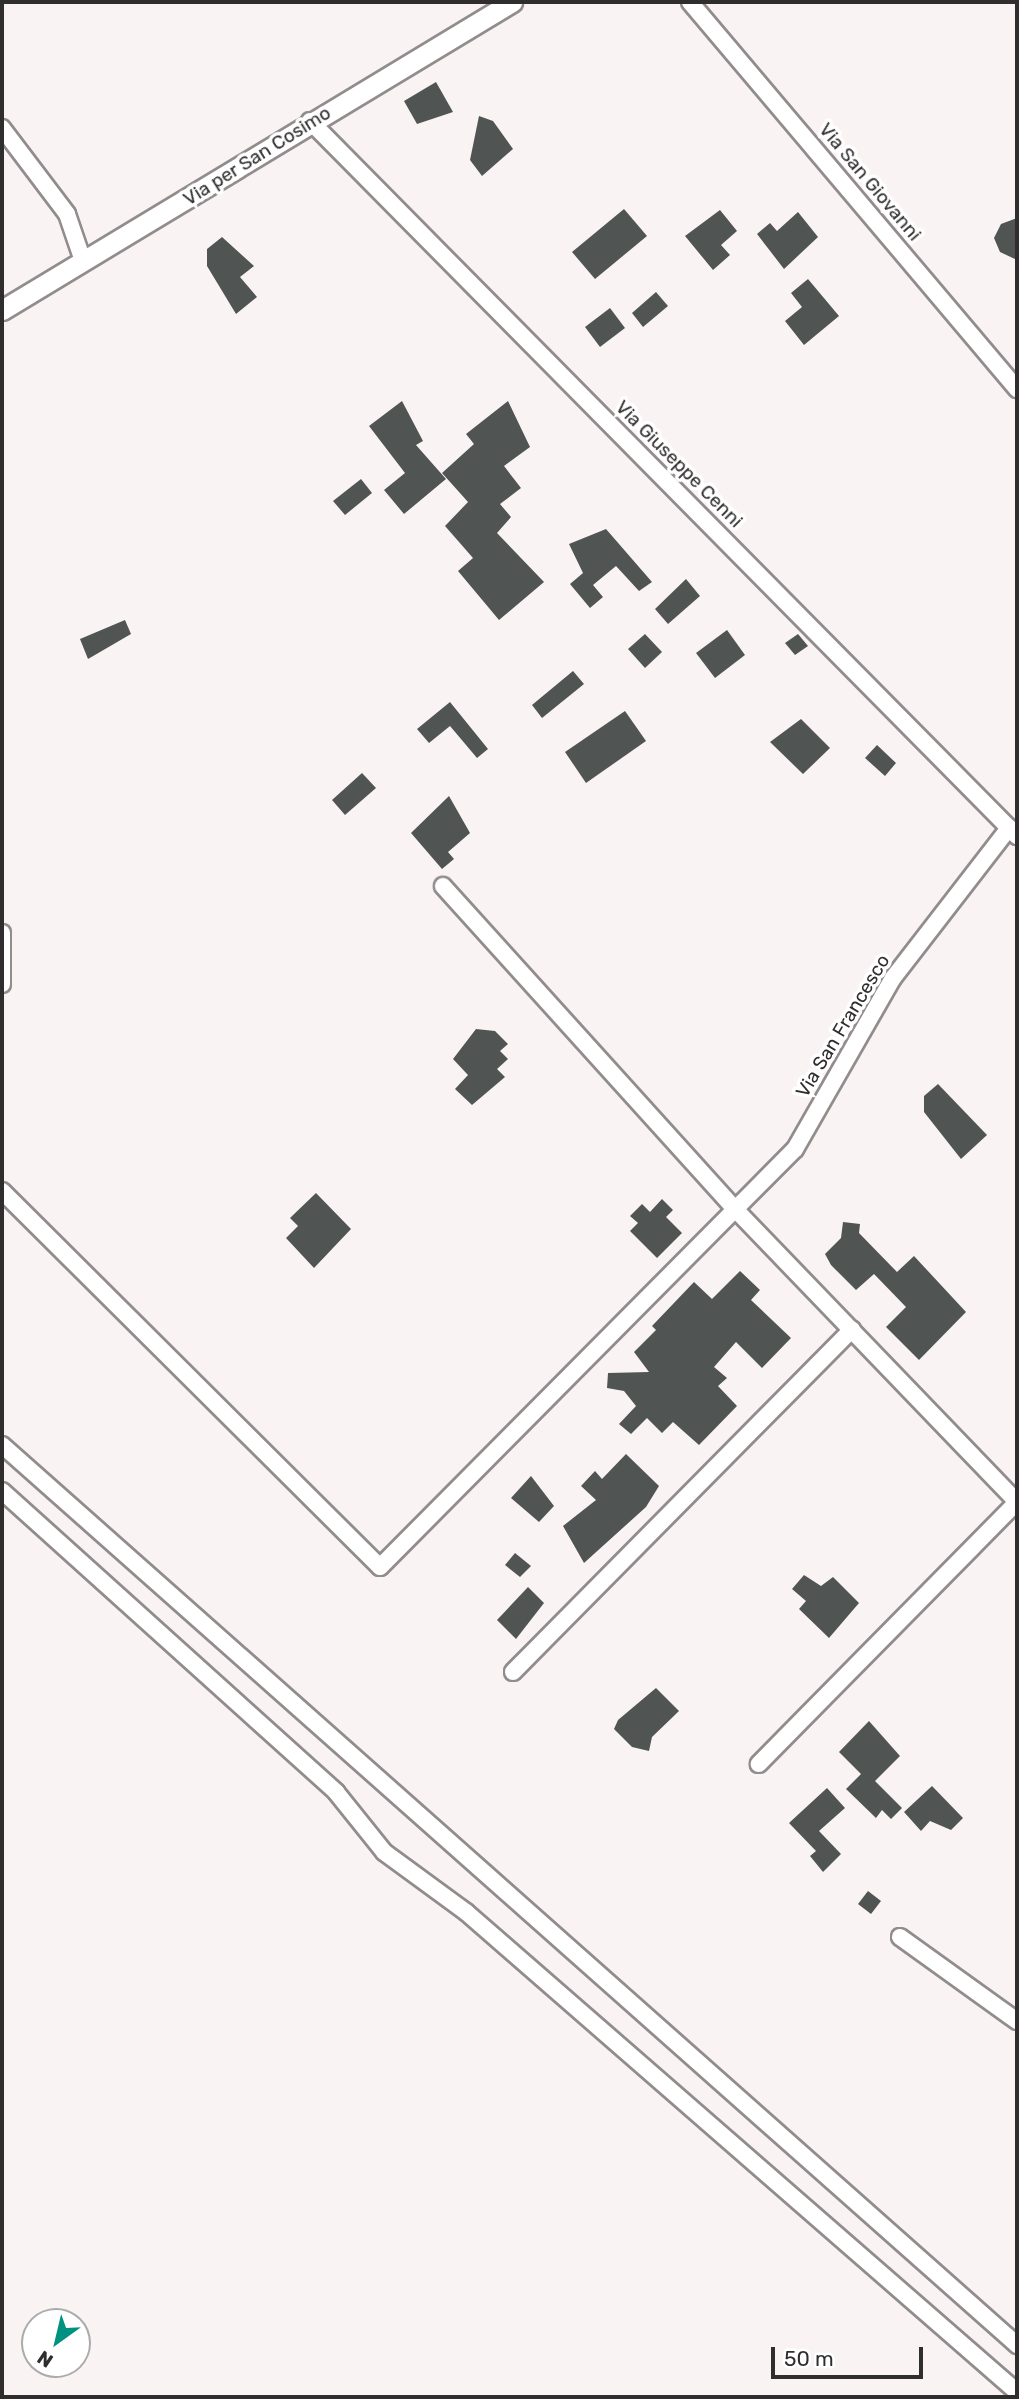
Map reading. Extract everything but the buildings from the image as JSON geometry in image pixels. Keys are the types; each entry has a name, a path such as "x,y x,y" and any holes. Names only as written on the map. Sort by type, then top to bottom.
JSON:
{"street":[{"name":"Via per San Cosimo","path":"2,310 82,258 512,2"},
{"name":"Via San Giovanni","path":"691,2 1017,388"},
{"name":"Via Giuseppe Cenni","path":"310,121 1013,832"},
{"path":"2,128 67,214 82,258"},
{"name":"Via San Francesco","path":"2,1191 380,1567 795,1149 893,978 1013,832"},
{"path":"443,886 736,1210 1017,1502 759,1764"},
{"path":"2,933 2,984"},
{"path":"513,1672 852,1330"},
{"path":"2,1445 1017,2345"},
{"path":"2,1491 336,1792 384,1852 466,1912 1017,2392"},
{"path":"900,1937 1017,2021"}]}
